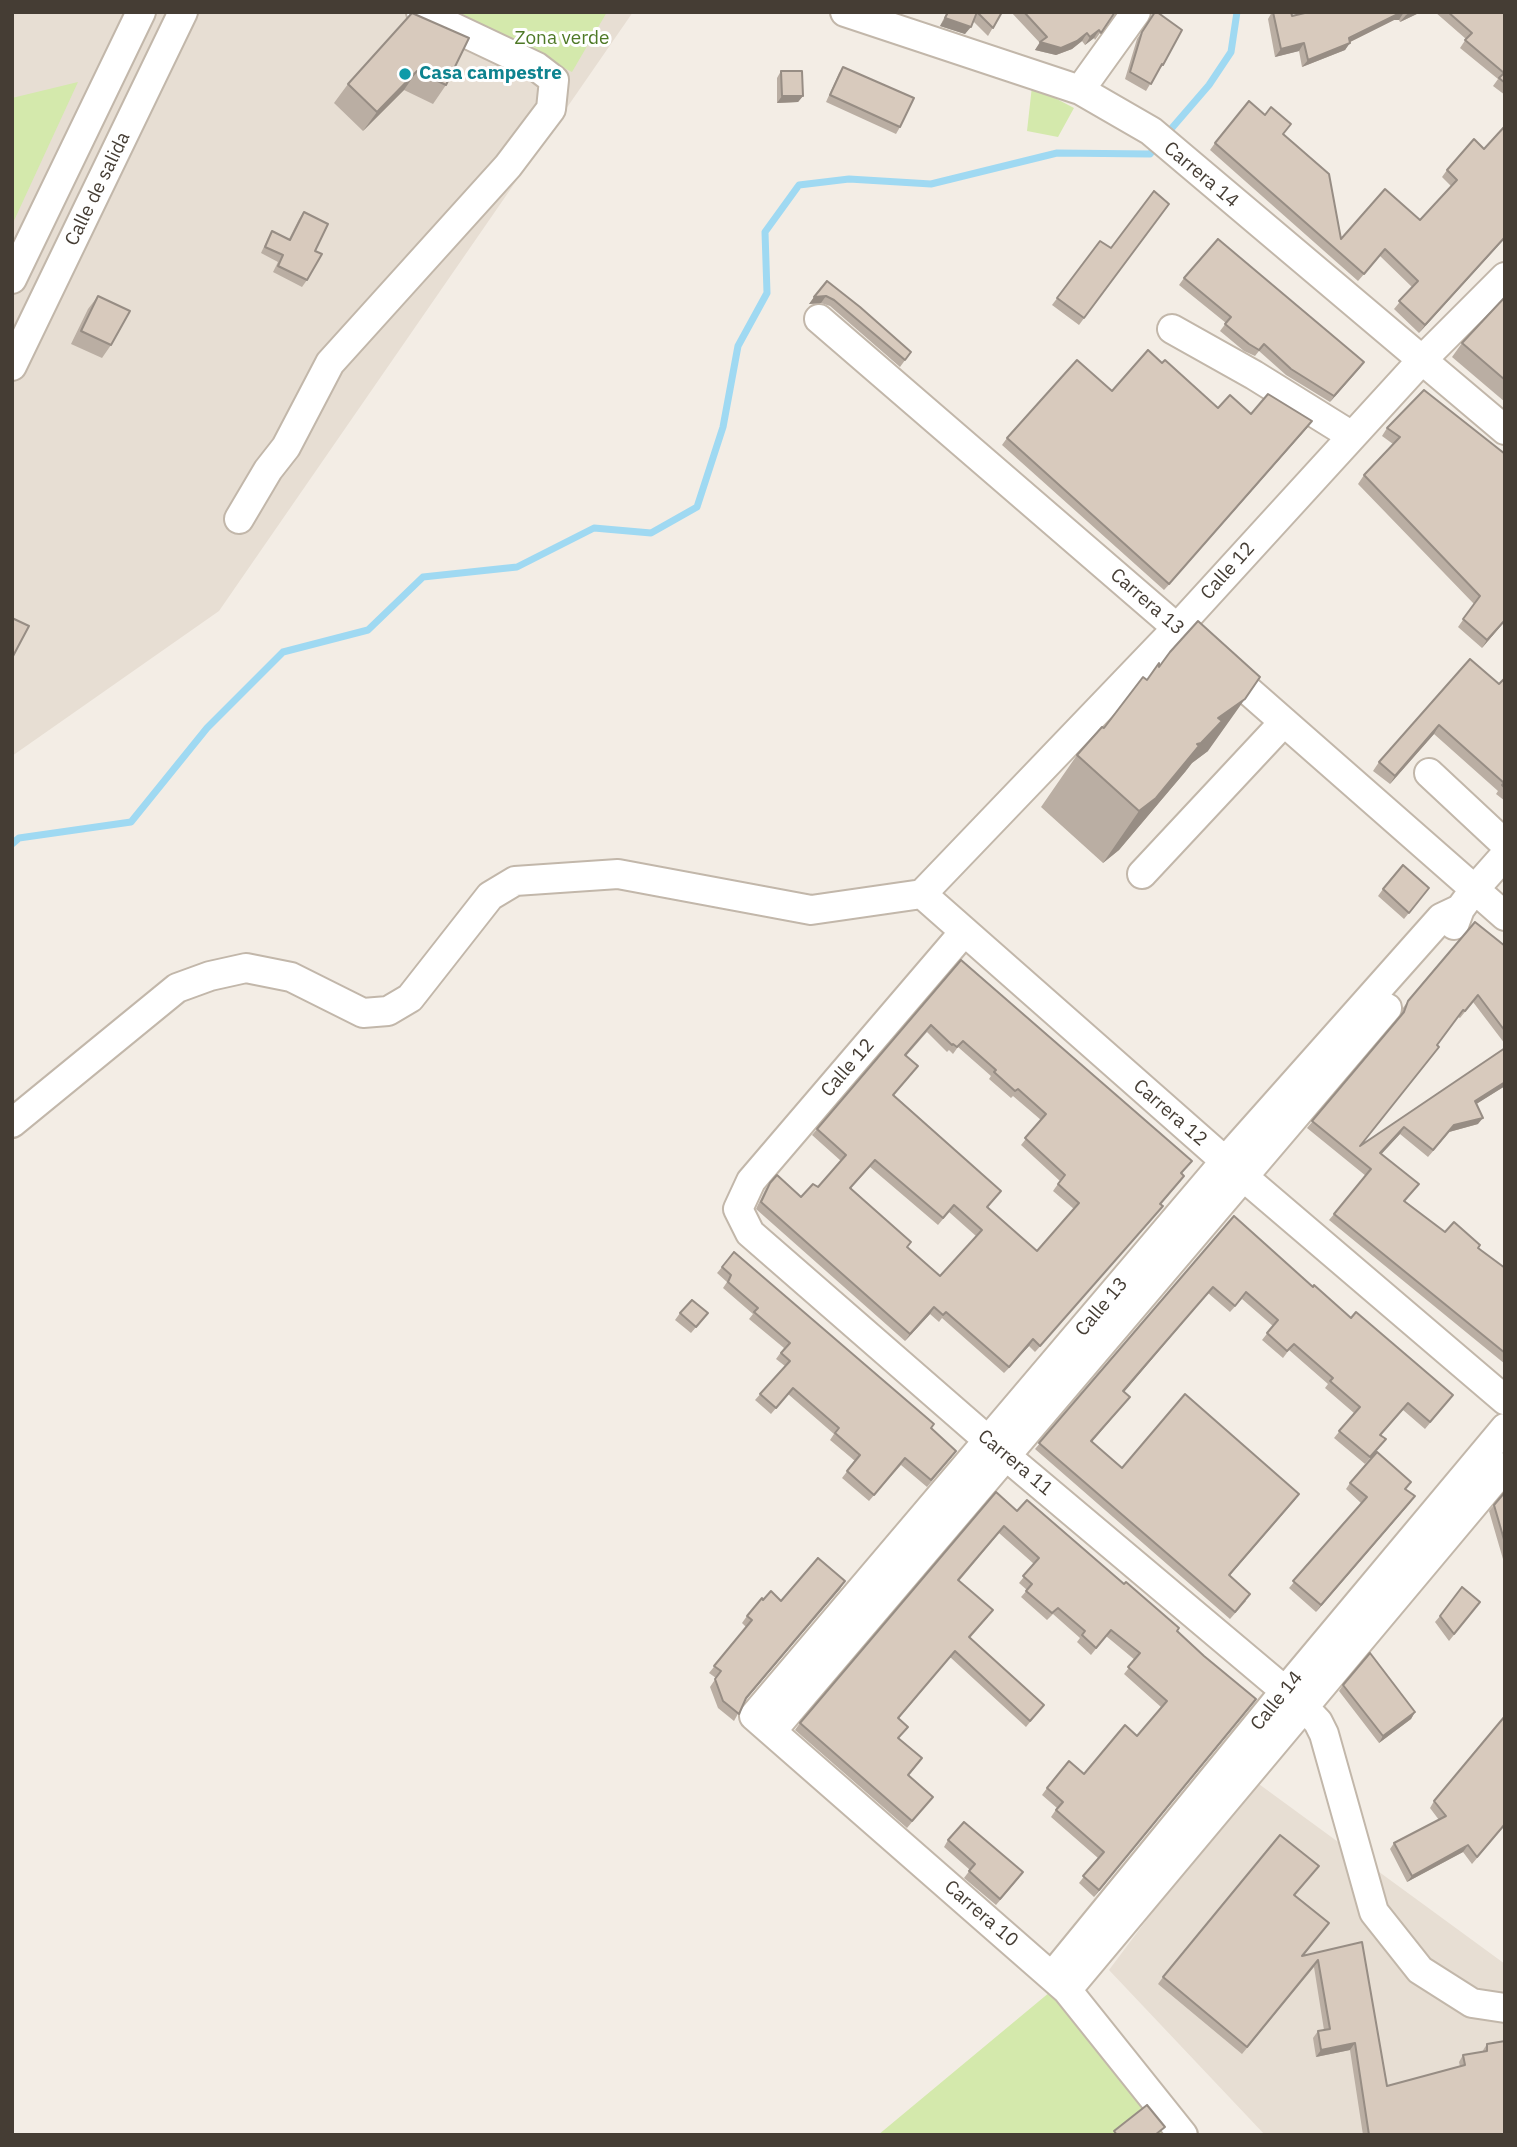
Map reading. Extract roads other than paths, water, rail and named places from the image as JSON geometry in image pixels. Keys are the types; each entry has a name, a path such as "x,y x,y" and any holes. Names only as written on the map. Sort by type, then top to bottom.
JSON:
{"street":[{"path":"12,279 141,12"},
{"name":"Calle de salida","path":"12,366 183,12"},
{"path":"239,519 268,470 286,447 330,363 508,166 551,109 554,80 537,67 421,12"},
{"name":"Carrera 14","path":"845,12 1080,90 1150,131 1505,430"},
{"path":"1080,90 1136,12"},
{"name":"Calle 12","path":"922,894 1177,628 1421,361 1505,277"},
{"name":"Carrera 13","path":"819,319 1284,722 1467,900 1505,916"},
{"path":"1172,329 1254,375 1352,436"},
{"path":"1142,874 1284,722"},
{"path":"1429,773 1505,844"},
{"name":"Calle 13","path":"763,1724 1234,1169 1441,918 1467,900 1505,855"},
{"path":"12,1123 177,988 210,976 246,968 291,977 363,1013 388,1011 411,998 490,896 515,881 618,874 811,910 922,894"},
{"name":"Carrera 12","path":"922,894 1234,1169 1505,1400"},
{"name":"Calle 12","path":"738,1209 751,1181 964,932"},
{"name":"Carrera 11","path":"738,1209 750,1233 997,1449 1294,1698 1318,1722 1324,1734 1374,1912 1420,1970 1472,2003 1505,2008"},
{"name":"Calle 14","path":"1060,1983 1294,1698 1505,1428"},
{"name":"Calle 14","path":"1294,1698 1505,1466"},
{"name":"Carrera 10","path":"763,1724 1060,1983 1183,2135"}],"waterway":[{"path":"1165,136 1209,85 1231,52 1237,12"},
{"path":"12,844 19,838 131,822 207,728 283,652 368,630 423,577 517,567 594,528 651,533 697,507 723,427 738,346 767,293 765,232 799,185 849,179 931,184 1057,153 1150,154 1157,145"}],"place":[{"name":"Casa campestre","path":"405,74"}],"park label":[{"name":"Zona verde","path":"562,39"}]}
